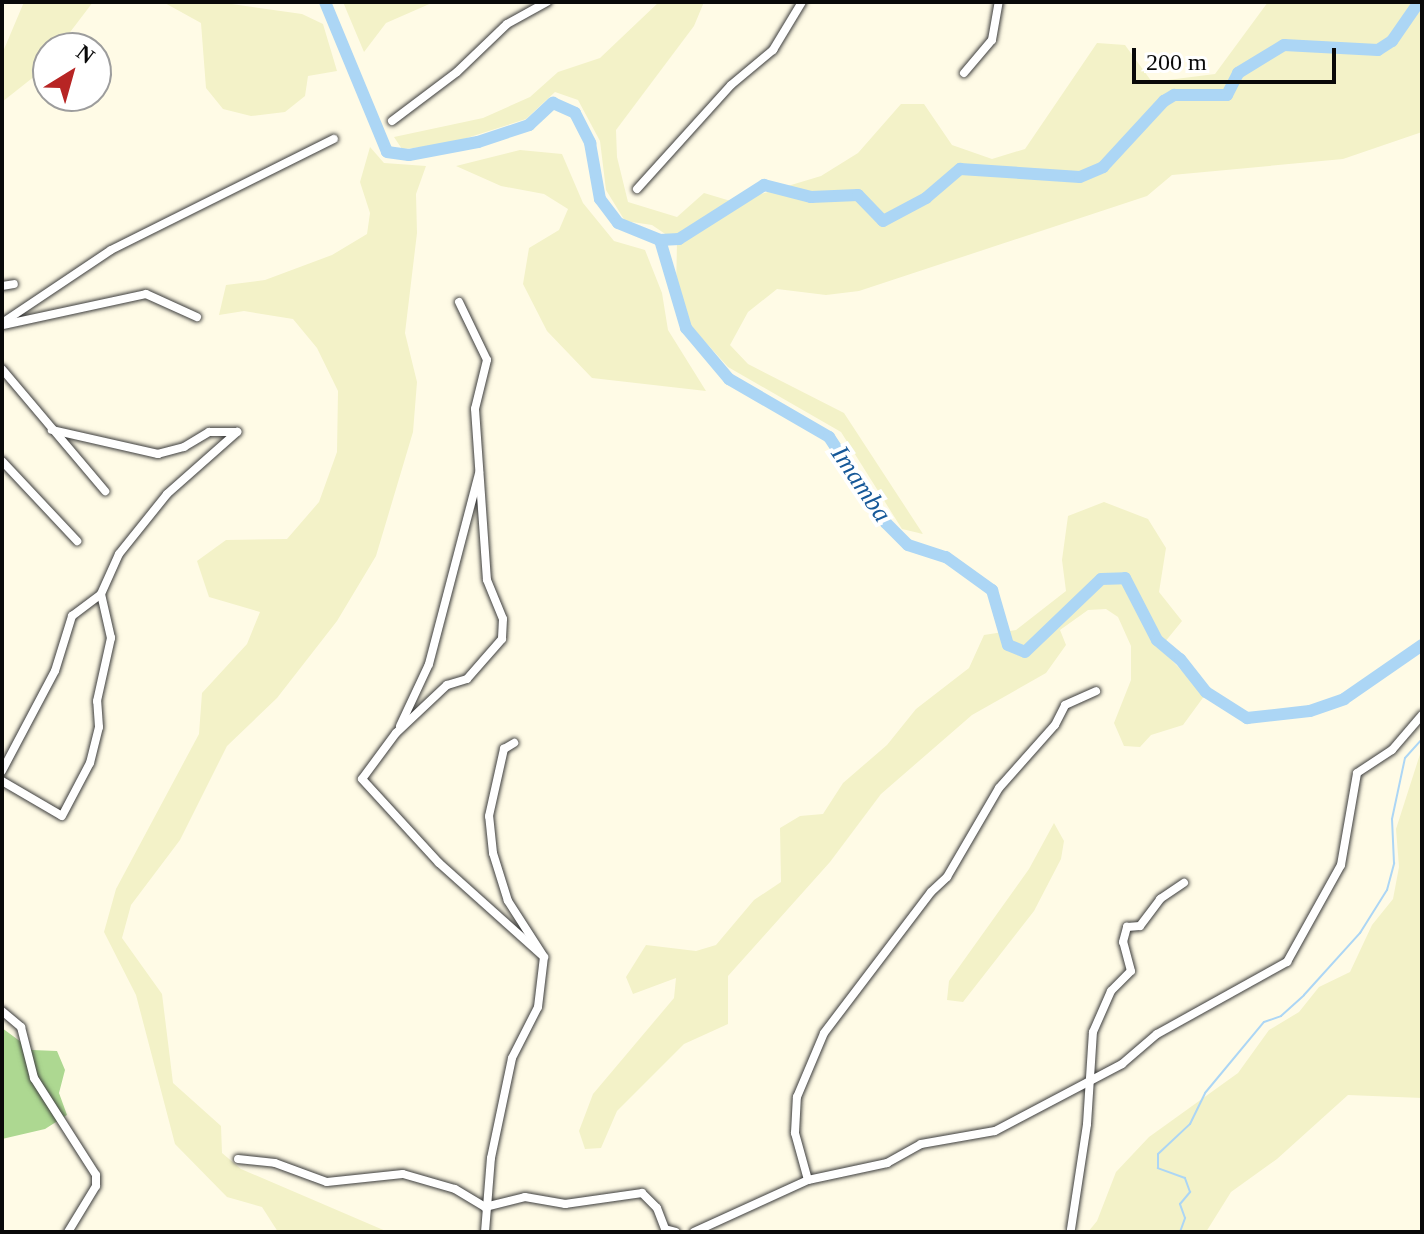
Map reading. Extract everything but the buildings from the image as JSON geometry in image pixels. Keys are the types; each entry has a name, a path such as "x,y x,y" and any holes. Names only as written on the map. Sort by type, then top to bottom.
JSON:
{"street":[{"path":"392,121 457,72 507,24 547,2"},
{"path":"637,189 731,85 773,50 802,2"},
{"path":"964,73 992,40 999,2"},
{"path":"2,324 111,250 334,139"},
{"path":"2,286 14,284"},
{"path":"2,324 146,294 197,317"},
{"path":"459,302 487,360 475,409 487,580 503,619 502,639 467,679 447,685 396,733 364,770 366,786 439,863 544,957"},
{"path":"2,369 105,491"},
{"path":"2,771 55,671 72,616 101,594 119,554 147,513 237,432 209,432 158,454 52,430"},
{"path":"2,461 77,541"},
{"path":"396,733 429,664 480,470"},
{"path":"2,781 62,816 90,763 99,727 97,701 111,638 101,594"},
{"path":"808,1180 795,1133 797,1097 824,1033 921,904 947,877 999,788 1055,725 1065,705 1096,691"},
{"path":"694,1232 808,1180 887,1163 921,1144 995,1131 1089,1081 1202,1007 1287,962 1341,865 1357,773 1392,750 1422,715"},
{"path":"485,1232 485,1207 512,1058 538,1007 544,957 508,901 493,853 489,816 504,749 514,743"},
{"path":"1071,1229 1093,1032 1111,991 1131,971 1123,942 1127,927 1140,926 1160,899 1184,883"},
{"path":"2,1011 21,1027 34,1078 96,1175 96,1186 68,1232"},
{"path":"238,1159 275,1163 327,1182 403,1174 455,1189 485,1207 525,1197 565,1204 642,1193 657,1208 665,1229 676,1232"}],"green space":[{"path":"24,2 93,2 70,32 32,32 32,78 2,102 2,54"},
{"path":"163,2 218,2 302,14 323,24 337,71 308,76 305,96 285,112 251,116 223,109 206,88 201,23"},
{"path":"343,2 434,2 386,23 364,52"},
{"path":"659,2 704,2 694,26 616,130 617,157 628,202 677,217 704,193 734,202 821,176 858,153 901,104 924,104 952,145 992,159 1025,149 1097,43 1125,45 1152,82 1215,74 1268,2 1422,2 1422,132 1343,159 1172,175 1147,196 859,291 826,295 777,289 748,312 730,345 748,364 844,413 923,534 902,529 841,432 728,367 691,326 676,291 677,242 652,225 625,221 606,190 600,141 578,100 555,92 526,119 445,145 402,149 394,137 483,118 530,97 558,72 600,58"},
{"path":"370,147 384,163 426,166 416,194 417,233 405,333 417,382 413,432 376,556 337,621 277,698 227,746 180,840 131,905 122,938 162,994 173,1083 221,1126 222,1153 241,1169 388,1232 278,1232 262,1207 227,1197 175,1144 136,995 104,932 116,889 199,734 202,693 247,644 260,612 209,597 197,561 226,540 287,539 319,502 337,452 338,391 317,348 293,319 244,311 219,315 226,285 265,280 332,255 367,234 370,213 360,182"},
{"path":"520,150 562,154 583,203 614,241 645,250 662,293 668,330 706,391 592,378 547,331 523,284 529,248 559,230 568,209 544,194 501,186 456,166"},
{"path":"1104,502 1148,519 1166,548 1159,592 1182,621 1160,648 1205,695 1183,725 1151,735 1140,747 1124,746 1114,723 1131,680 1131,646 1118,617 1106,609 1088,610 1060,630 1066,645 1046,673 972,715 881,794 830,862 728,976 728,1024 684,1044 617,1111 601,1148 585,1149 579,1131 593,1094 674,998 676,978 633,994 626,977 646,945 696,951 716,945 754,900 781,882 780,828 800,816 823,814 843,783 887,745 916,709 969,668 984,635 1016,630 1066,591 1062,560 1068,516"},
{"path":"1422,748 1422,1098 1348,1095 1277,1159 1231,1192 1206,1232 1088,1232 1097,1221 1116,1172 1149,1137 1238,1073 1269,1030 1299,1012 1319,987 1350,972 1372,925 1393,899 1399,867 1396,829"},
{"path":"1054,823 1064,841 1061,859 1034,911 963,1002 947,1000 949,981 1029,869"},
{"path":"2,1028 32,1050 57,1051 65,1070 59,1093 67,1115 45,1129 2,1139"}],"waterway":[{"name":"Imamba","path":"325,2 387,152 409,155 478,142 529,125 553,103 575,113 590,143 600,199 618,223 660,240 686,328 729,379 829,437 886,523 908,545 946,557 992,590 1008,645 1025,652 1101,579 1125,578 1157,640 1180,659 1206,692 1247,718 1310,711 1344,699 1422,645"},
{"path":"660,240 679,239 764,185 811,197 858,195 883,221 926,198 960,169 1080,177 1103,167 1164,101 1174,95 1227,95 1238,73 1284,45 1378,50 1392,41 1419,2"},
{"path":"1180,1232 1185,1218 1180,1204 1190,1192 1185,1178 1158,1168 1158,1154 1190,1124 1205,1093 1264,1022 1281,1016 1304,995 1360,933 1387,890 1394,863 1392,819 1405,758 1422,739"}]}
